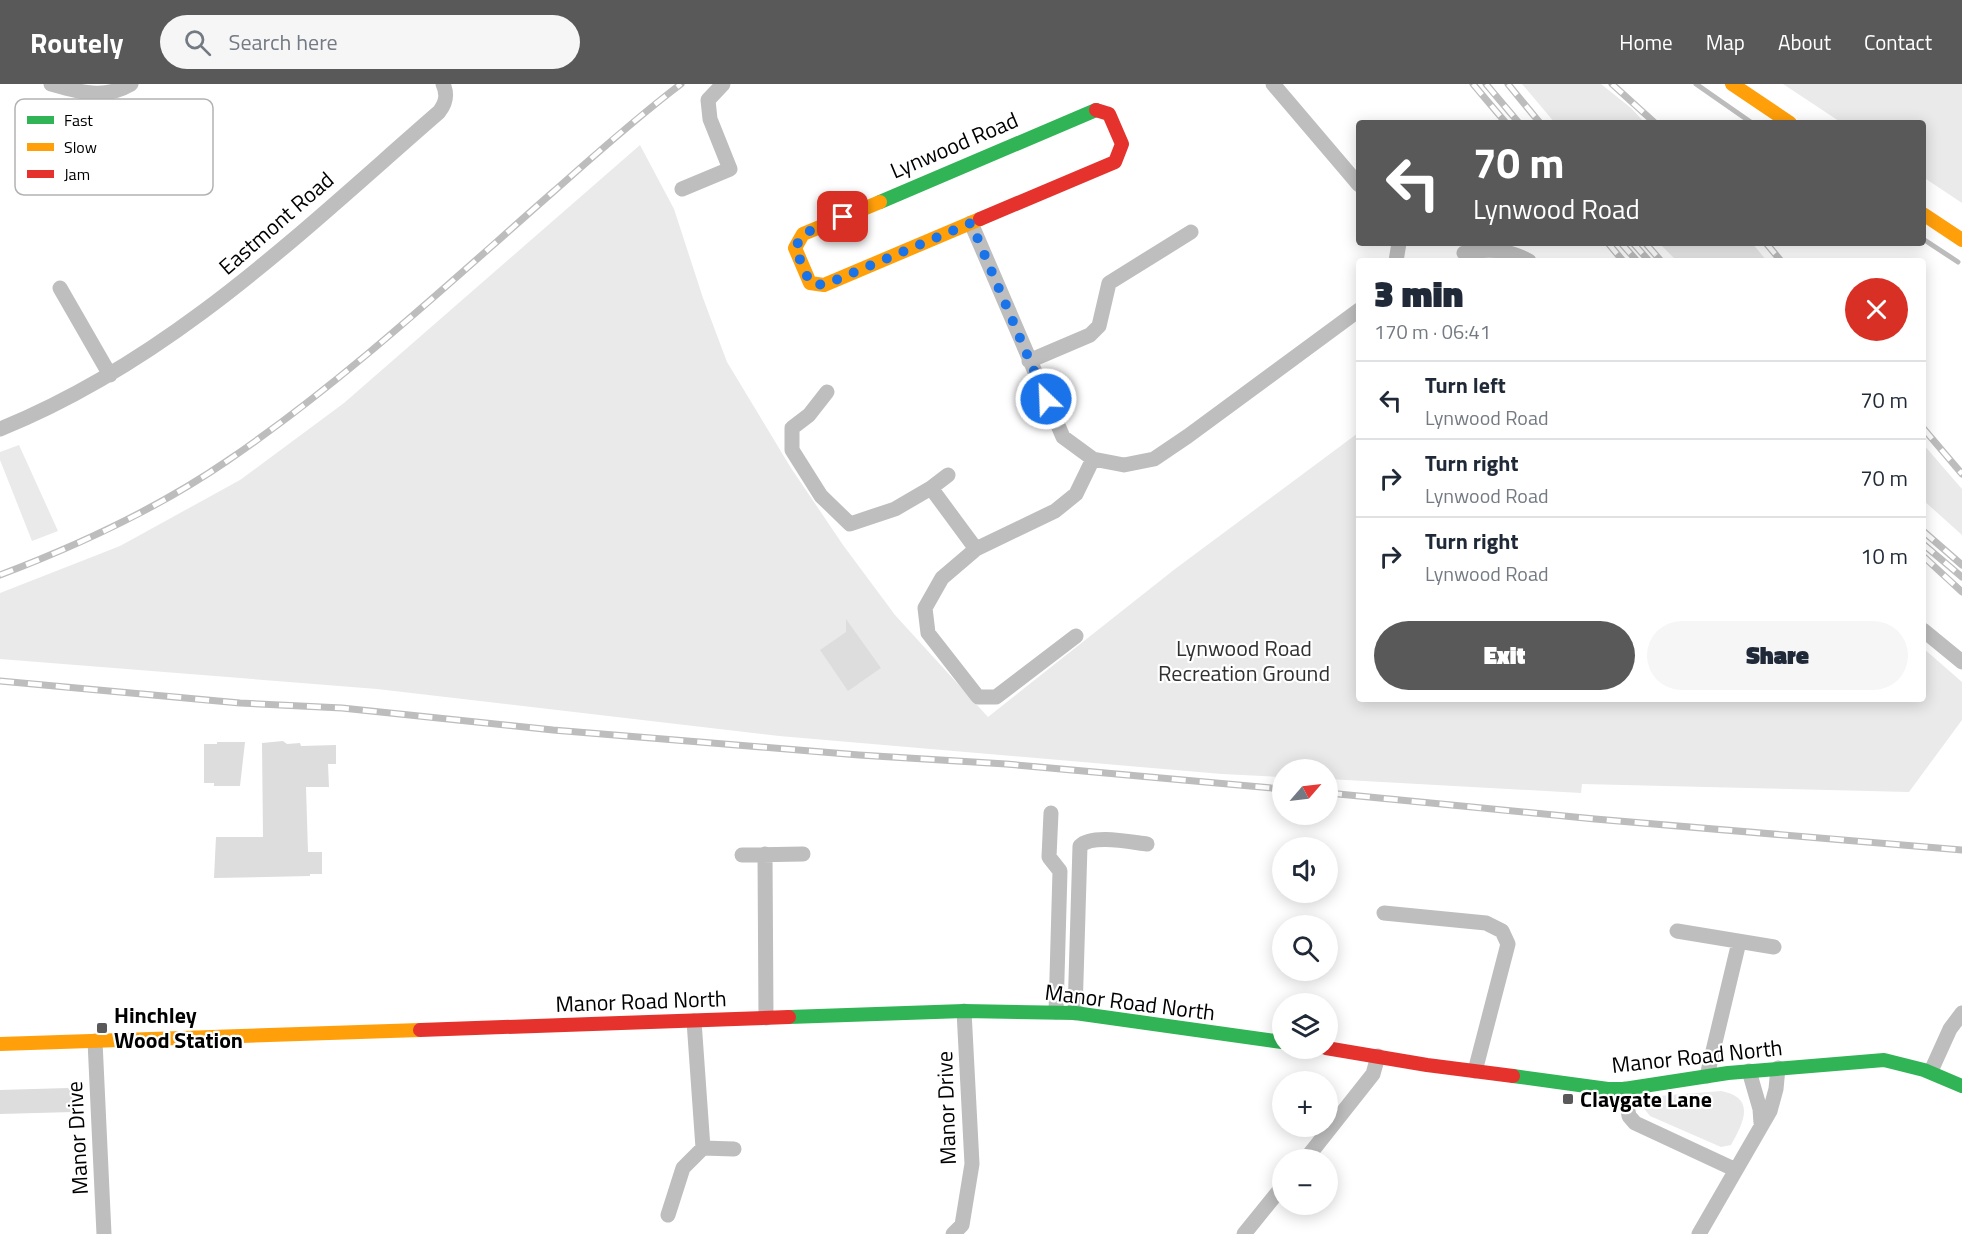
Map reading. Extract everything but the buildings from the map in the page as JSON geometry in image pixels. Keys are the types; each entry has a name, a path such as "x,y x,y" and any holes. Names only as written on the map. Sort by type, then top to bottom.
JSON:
{"street":[{"path":"51,84 88,94 103,94 131,84"},
{"name":"Eastmont Road","path":"0,429 110,375 156,346 246,279 439,112 446,98 443,84"},
{"path":"682,189 730,169 710,119 708,100 723,84"},
{"path":"1273,84 1356,181"},
{"path":"1732,84 1786,120"},
{"name":"Lynwood Road","path":"1096,110 1109,114 1122,144 1115,162 971,223 824,285 810,283 795,248 803,234 1096,110"},
{"path":"1926,216 1962,240"},
{"path":"971,223 1063,437 1093,459 1124,465 1154,459 1356,312"},
{"path":"1029,361 1090,335 1099,326 1109,283 1191,232"},
{"path":"1462,252 1484,248 1511,252 1523,258"},
{"path":"60,288 110,375"},
{"path":"826,392 809,415 792,428 792,450 821,496 850,524 895,509 948,475"},
{"path":"1076,636 996,697 978,696 928,633 925,608 942,578 976,549 1055,511 1076,494 1093,459"},
{"path":"931,488 976,549"},
{"path":"1926,632 1962,662"},
{"path":"1051,813 1049,857 1060,871 1056,1012"},
{"path":"1075,1013 1080,846 1089,840 1099,839 1147,844"},
{"path":"765,854 766,1018"},
{"path":"742,855 803,854"},
{"path":"1384,913 1486,923 1502,931 1508,944 1474,1071"},
{"path":"1677,931 1774,947"},
{"path":"1707,1076 1739,942"},
{"name":"Manor Road North","path":"0,1044 964,1011 1075,1013 1272,1041"},
{"name":"Manor Drive","path":"952,1234 962,1225 972,1164 964,1011"},
{"path":"1931,1071 1950,1029 1962,1013"},
{"path":"694,1021 703,1148"},
{"name":"Manor Drive","path":"95,1041 104,1234"},
{"name":"Manor Road North","path":"1338,1050 1395,1060 1608,1089 1624,1089 1749,1071 1884,1060 1931,1071 1962,1086"},
{"path":"1314,1149 1373,1074 1377,1056"},
{"path":"1699,1234 1770,1111 1776,1089 1778,1068"},
{"path":"1749,1071 1760,1109 1761,1123"},
{"path":"1624,1089 1629,1116 1635,1123 1736,1170"},
{"path":"668,1215 683,1168 703,1148 734,1149"},
{"path":"1244,1234 1272,1199"}],"green space":[{"path":"1522,84 1601,84 1642,120 1552,120"},
{"path":"1783,84 1962,84 1962,203 1926,179 1926,120 1837,120"},
{"name":"Lynwood Road Recreation Ground","path":"640,145 674,209 727,362 791,468 843,545 895,615 988,717 1175,569 1356,434 1356,702 1926,702 1926,651 1962,682 1962,720 1909,792 1582,784 1581,793 1338,780 1338,759 1272,759 1272,776 1222,774 779,736 377,689 0,659 0,593 120,546 240,480 344,403"},
{"path":"1662,246 1754,246 1764,258 1674,258"},
{"path":"19,445 58,531 32,541 0,460 0,452"},
{"path":"1926,447 1962,489 1962,535 1926,503"},
{"path":"1721,1091 1739,1099 1744,1112 1740,1128 1731,1145 1721,1147 1650,1116 1642,1106 1642,1100 1646,1097"}],"waterway":[{"path":"1696,84 1748,120"},
{"path":"1926,241 1958,262"}],"railway":[{"path":"0,575 117,525 173,495 270,431 394,332 616,137 681,84"},
{"path":"1473,84 1503,120"},
{"path":"1486,84 1516,120"},
{"path":"1508,84 1538,120"},
{"path":"1612,84 1652,120"},
{"path":"1610,246 1620,258"},
{"path":"1624,246 1634,258"},
{"path":"1636,246 1646,258"},
{"path":"1648,246 1658,258"},
{"path":"1768,246 1778,258"},
{"path":"1926,432 1962,474"},
{"path":"1926,534 1962,565"},
{"path":"1926,547 1962,577"},
{"path":"1926,559 1962,592"},
{"path":"0,681 240,703 342,708 553,730 859,755 1006,764 1272,788"},
{"path":"1338,794 1595,819 1962,850"}],"traffic: fast":[{"path":"880,202 1096,110"},
{"path":"789,1017 964,1011 1075,1013 1272,1041"},
{"path":"1513,1076 1608,1089 1624,1089 1728,1073 1884,1060 1924,1070 1962,1086"}],"traffic: slow":[{"path":"1732,84 1786,120"},
{"path":"880,202 803,234 795,248 810,283 824,285 980,219"},
{"path":"1926,216 1962,240"},
{"path":"0,1044 420,1030"}],"traffic: jam":[{"path":"980,219 1115,162 1122,144 1109,114 1096,110"},
{"path":"420,1030 789,1017"},
{"path":"1338,1050 1513,1076"}],"place":[{"name":"Hinchley Wood Station","path":"102,1028"},
{"name":"Claygate Lane","path":"1568,1099"}],"route":[{"path":"843,217 803,234 795,248 810,283 824,285 971,223 1046,399"}]}
